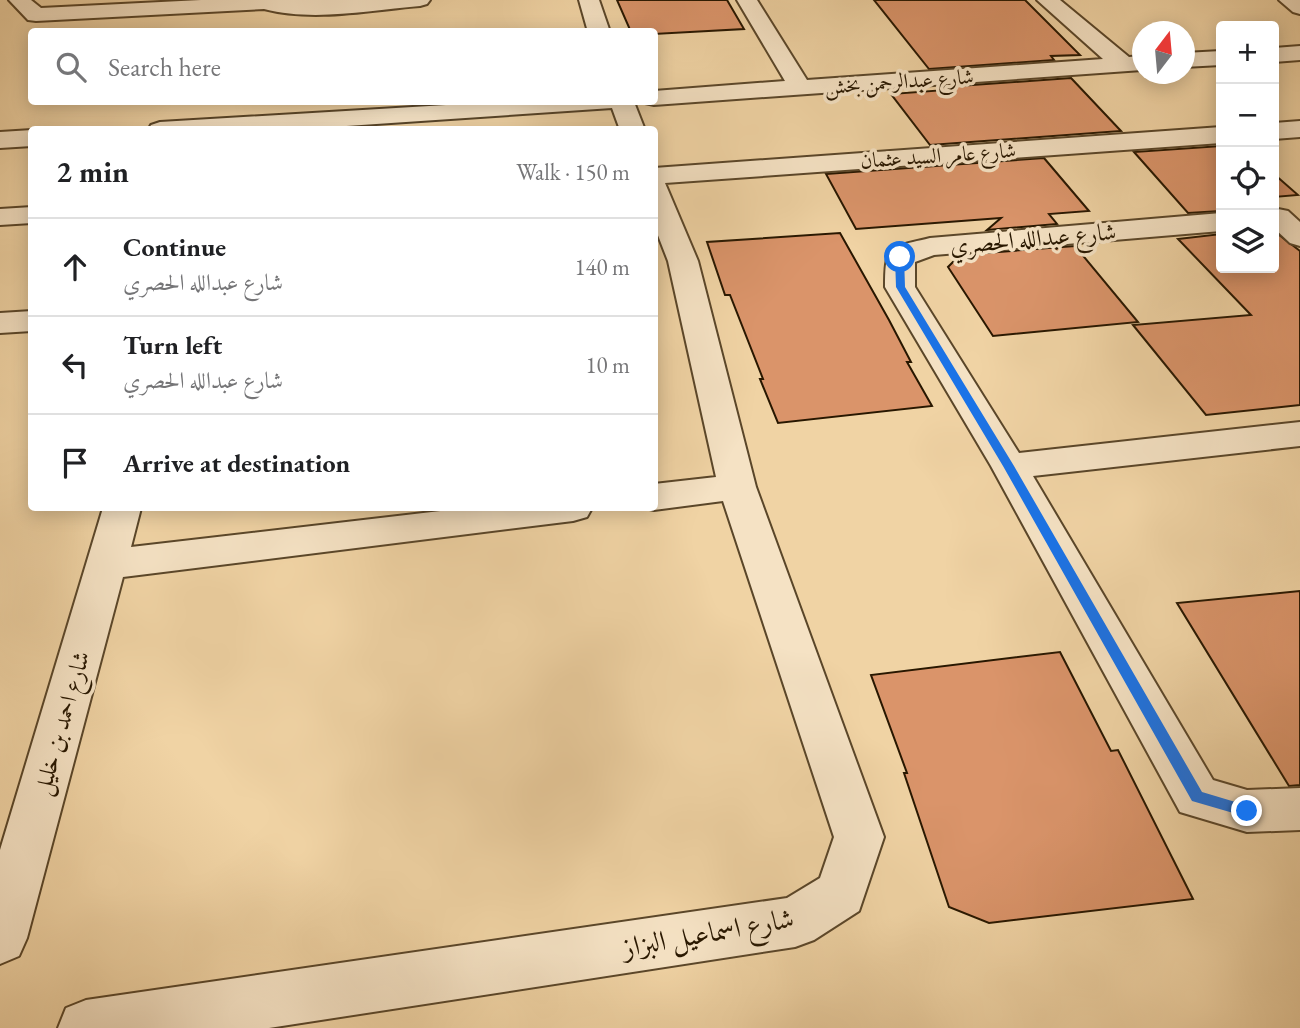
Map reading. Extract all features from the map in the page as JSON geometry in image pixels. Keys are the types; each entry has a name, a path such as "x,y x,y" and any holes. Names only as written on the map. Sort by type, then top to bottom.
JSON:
{"street":[{"path":"0,7 5,0"},
{"path":"19,0 36,15 261,1 295,8 420,0"},
{"path":"589,0 598,28"},
{"path":"747,0 801,89"},
{"path":"1046,0 1132,62"},
{"path":"1289,0 1300,8"},
{"path":"1279,55 1300,54"},
{"path":"1195,59 1216,58"},
{"name":"شارع عبدالرحمن بخش","path":"658,98 1132,63"},
{"path":"224,126 557,105"},
{"path":"623,105 631,126"},
{"path":"1279,131 1300,129"},
{"name":"شارع عامر السيد عثمان","path":"658,176 1216,135"},
{"path":"0,140 28,138"},
{"name":"شارع اسماعيل البزاز","path":"86,1028 795,922 841,894 859,837 737,487 669,263 658,207"},
{"path":"0,217 28,215"},
{"path":"1284,217 1300,237"},
{"name":"شارع عبدالله الحصري","path":"1216,222 930,247 900,257 900,287 1009,466 1197,797 1247,811 1300,809"},
{"path":"0,323 28,321"},
{"path":"1009,466 1300,435"},
{"path":"658,497 737,487"},
{"name":"شارع احمد بن خليل","path":"0,937 121,511"},
{"path":"105,565 548,511"}],"building":[{"path":"617,0 727,0 744,29 658,34 658,28 629,28"},
{"path":"874,0 1025,0 1080,55 1051,56 1054,60 929,69"},
{"path":"1071,78 1121,131 930,145 891,94 946,90 944,87"},
{"path":"1216,146 1216,211 1188,213 1134,152"},
{"path":"1044,158 1089,211 1049,214 1057,224 987,230 1001,218 856,229 826,174"},
{"path":"1279,178 1298,195 1279,197"},
{"path":"840,233 889,320 911,362 907,362 932,406 778,423 730,295 725,295 707,242"},
{"path":"1216,235 1216,273 1279,273 1279,235 1300,251 1300,405 1206,415 1133,325 1251,315 1178,239"},
{"path":"1075,246 1138,322 993,336 948,267 960,255"},
{"path":"1300,591 1300,785 1289,786 1177,603"},
{"path":"1060,652 1111,751 1118,750 1193,899 989,923 949,907 904,773 907,773 871,675"}],"route":[{"path":"900,257 900,287 1009,466 1197,797 1247,811"}]}
